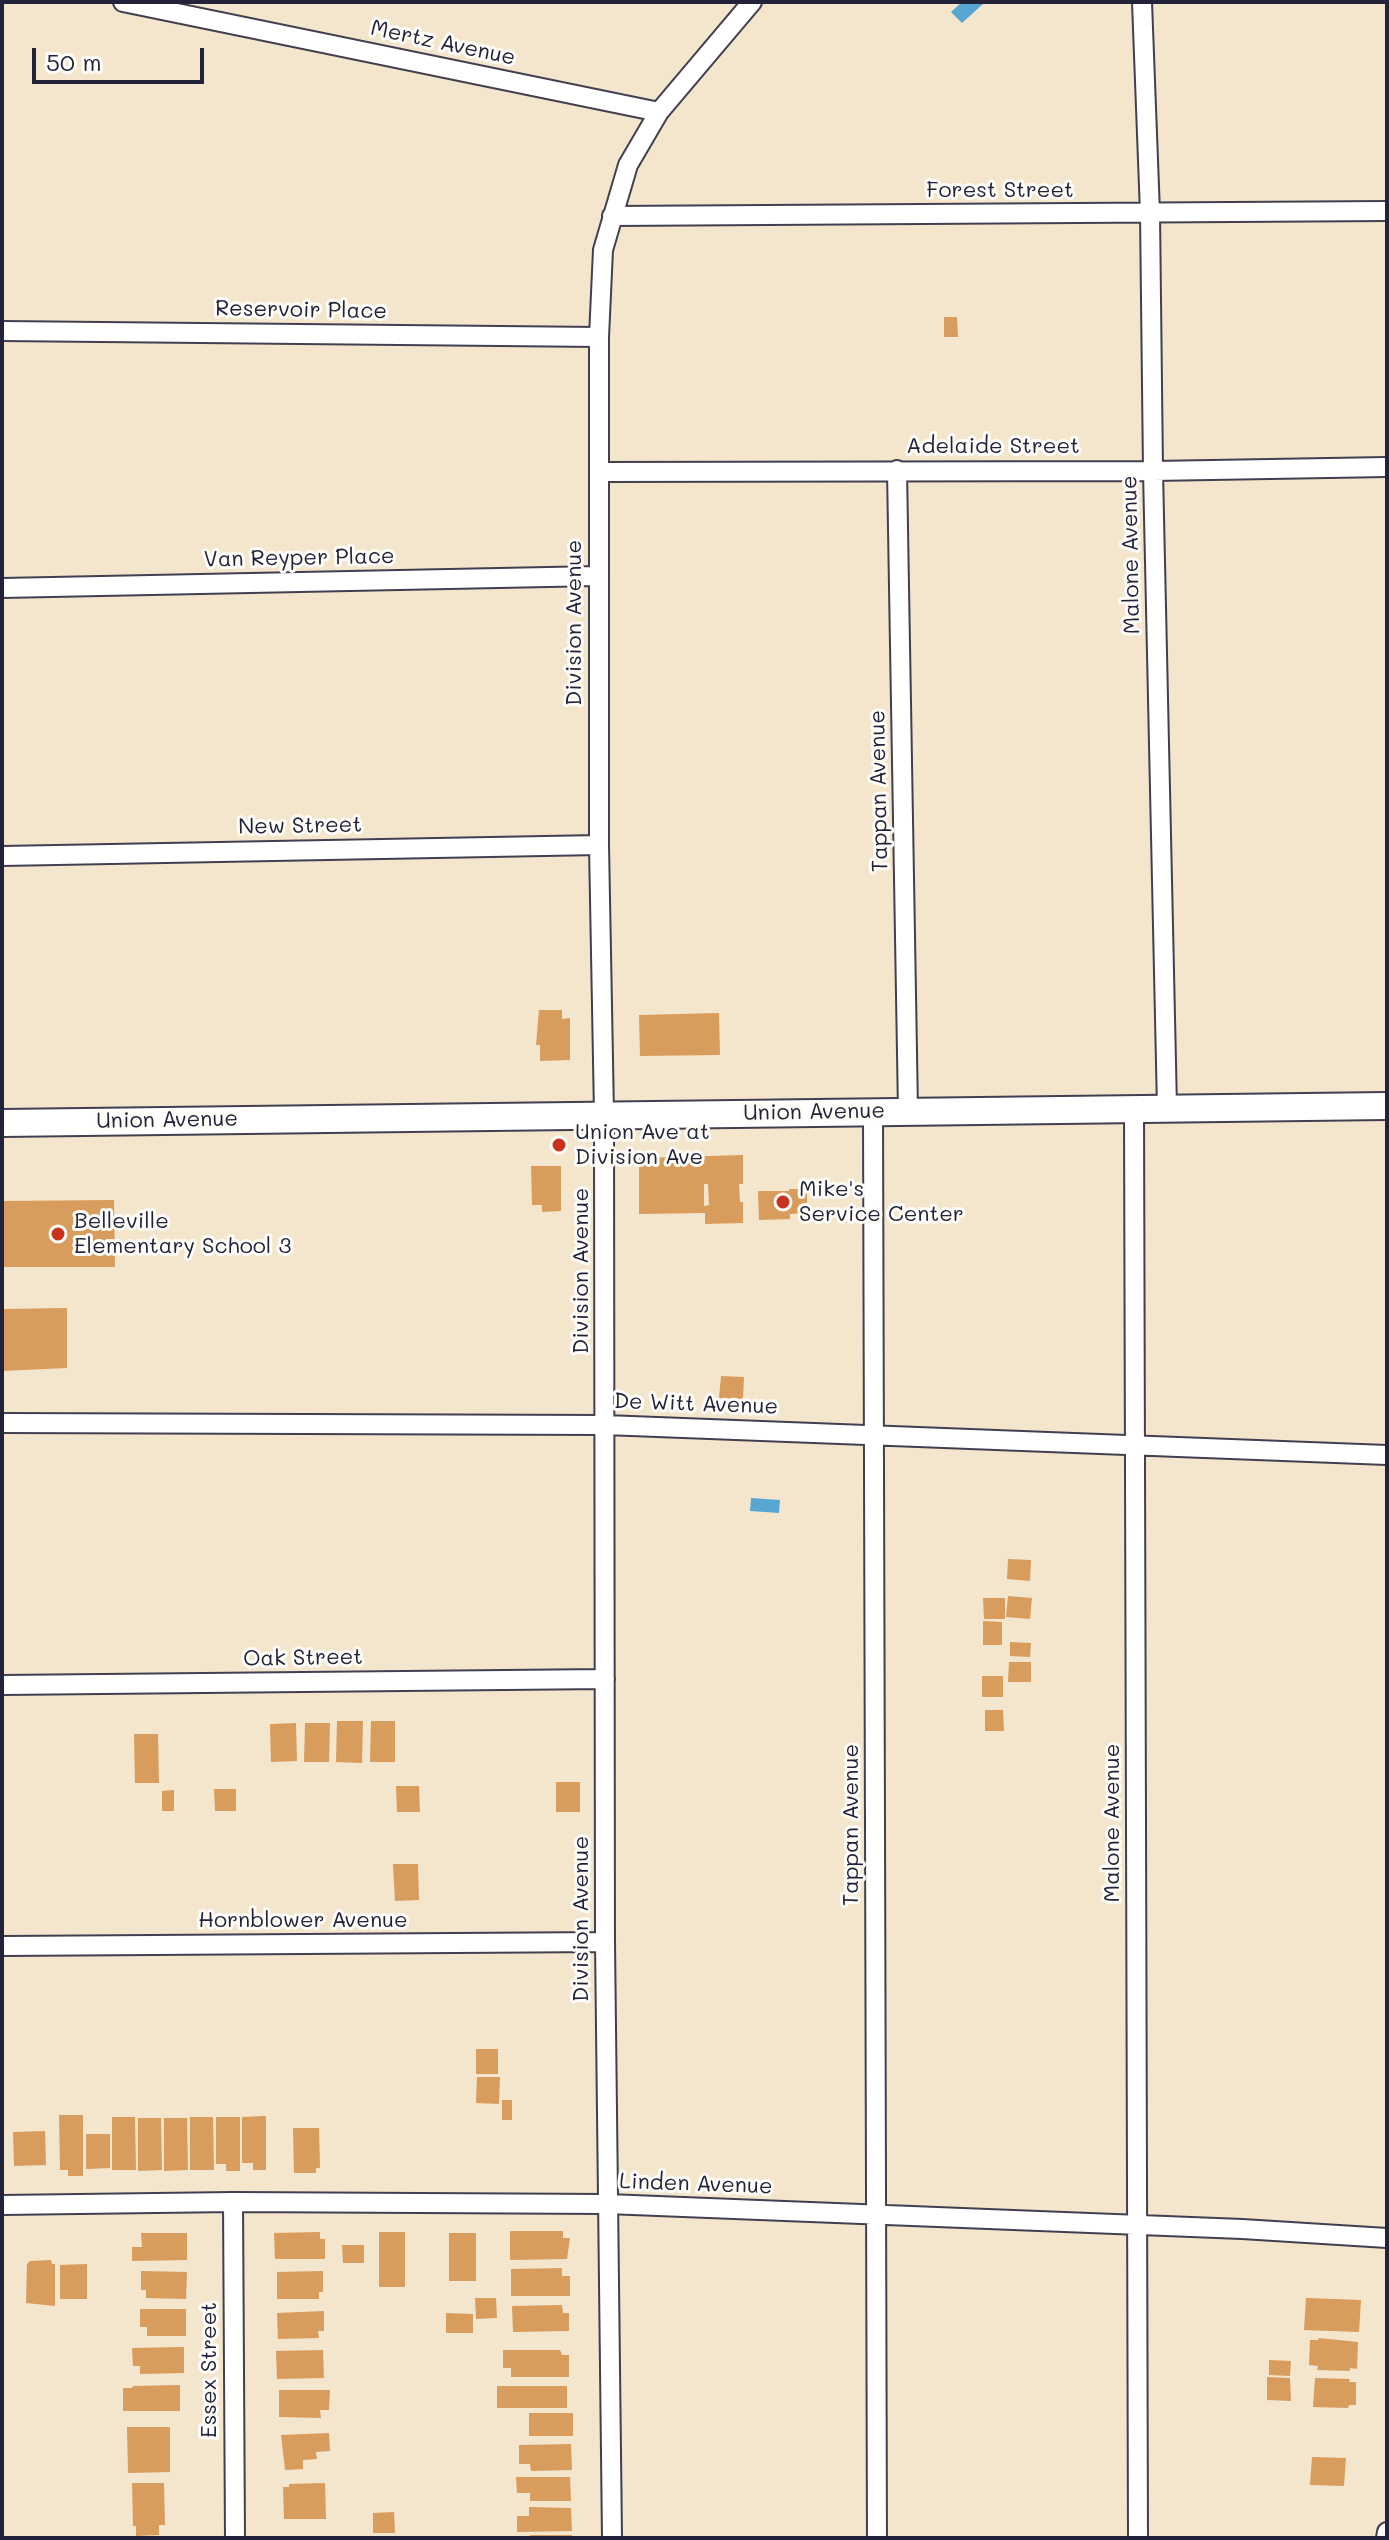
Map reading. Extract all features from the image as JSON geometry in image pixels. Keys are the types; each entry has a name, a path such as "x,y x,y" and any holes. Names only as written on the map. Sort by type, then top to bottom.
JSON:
{"street":[{"name":"Mertz Avenue","path":"123,2 659,112"},
{"name":"Division Avenue","path":"612,2538 605,1942 604,1114 599,845 599,337 603,250 628,165 659,112 752,2"},
{"name":"Malone Avenue","path":"1142,2 1150,213 1167,1108"},
{"name":"Forest Street","path":"612,216 1387,211"},
{"name":"Reservoir Place","path":"2,331 599,337"},
{"name":"Adelaide Street","path":"599,472 1153,471 1387,467"},
{"name":"Tappan Avenue","path":"897,470 908,1111"},
{"name":"Van Reyper Place","path":"2,588 598,576"},
{"name":"New Street","path":"2,856 599,845"},
{"name":"Union Avenue","path":"2,1123 1387,1106"},
{"name":"Malone Avenue","path":"1134,1109 1138,2538"},
{"name":"Tappan Avenue","path":"873,1112 877,2538"},
{"name":"De Witt Avenue","path":"2,1423 605,1425 1387,1455"},
{"name":"Oak Street","path":"2,1685 605,1679"},
{"name":"Hornblower Avenue","path":"2,1946 605,1942"},
{"name":"Linden Avenue","path":"2,2205 233,2202 607,2204 1387,2238"},
{"name":"Essex Street","path":"233,2202 235,2538"}],"water":[{"path":"962,2 983,4 962,23 951,12"},
{"path":"751,1498 780,1500 779,1513 750,1511"}],"building":[{"path":"944,317 957,317 958,337 944,337"},
{"path":"539,1010 562,1010 562,1019 570,1018 570,1060 540,1061 540,1045 536,1045"},
{"path":"719,1013 720,1055 640,1056 639,1015"},
{"path":"743,1155 743,1184 739,1184 743,1223 705,1224 705,1213 639,1214 639,1158","holes":["704,1184 708,1184 709,1205 704,1206"]},
{"path":"531,1166 561,1166 561,1211 542,1212 542,1205 532,1205"},
{"name":"Mike's Service Center","path":"807,1189 807,1213 790,1214 790,1219 759,1220 758,1191"},
{"name":"Belleville Elementary School 3","path":"114,1200 115,1267 2,1267 2,1201"},
{"name":"Belleville Elementary School 3","path":"67,1308 67,1368 2,1371 2,1309"},
{"path":"721,1376 744,1377 743,1399 719,1398"},
{"path":"1008,1559 1031,1560 1030,1581 1007,1579"},
{"path":"1008,1596 1032,1598 1030,1619 1006,1617"},
{"path":"983,1598 1005,1598 1005,1619 984,1619"},
{"path":"983,1621 1002,1622 1002,1645 983,1645"},
{"path":"1010,1642 1031,1643 1030,1657 1010,1656"},
{"path":"1009,1662 1031,1662 1031,1682 1008,1682"},
{"path":"982,1676 1003,1676 1003,1697 982,1697"},
{"path":"985,1710 1003,1710 1004,1731 985,1731"},
{"path":"337,1721 363,1721 362,1763 336,1762"},
{"path":"371,1721 395,1721 395,1762 370,1762"},
{"path":"296,1723 297,1761 271,1762 270,1724"},
{"path":"305,1723 330,1723 329,1762 304,1762"},
{"path":"134,1734 158,1734 159,1783 135,1783"},
{"path":"556,1782 580,1782 580,1812 556,1812"},
{"path":"396,1786 419,1786 420,1812 397,1812"},
{"path":"214,1789 236,1789 236,1811 215,1811"},
{"path":"174,1790 174,1811 162,1811 162,1791"},
{"path":"393,1864 418,1864 419,1900 395,1901"},
{"path":"476,2049 498,2049 498,2074 476,2074"},
{"path":"477,2077 500,2077 499,2104 476,2103"},
{"path":"502,2100 512,2100 512,2120 502,2120"},
{"path":"59,2115 83,2115 83,2176 68,2176 68,2170 60,2170"},
{"path":"266,2116 266,2170 253,2170 253,2163 242,2163 242,2117"},
{"path":"112,2117 135,2117 136,2170 112,2170"},
{"path":"190,2117 213,2117 214,2170 190,2170"},
{"path":"216,2117 240,2117 240,2171 226,2171 226,2164 216,2164"},
{"path":"138,2118 161,2118 162,2170 138,2171"},
{"path":"164,2118 187,2118 188,2170 164,2171"},
{"path":"293,2128 319,2128 320,2168 316,2168 316,2173 294,2173"},
{"path":"45,2131 46,2165 14,2166 13,2132"},
{"path":"86,2134 110,2134 110,2168 86,2169"},
{"path":"510,2231 563,2231 563,2238 570,2238 567,2259 510,2260"},
{"path":"320,2232 320,2239 325,2239 325,2259 275,2259 274,2233"},
{"path":"379,2232 405,2232 405,2287 379,2287"},
{"path":"141,2233 187,2233 187,2260 132,2261 132,2247 142,2247"},
{"path":"449,2233 476,2233 476,2281 449,2281"},
{"path":"342,2245 364,2245 364,2263 343,2263"},
{"path":"51,2260 55,2264 55,2306 26,2303 27,2264 30,2261"},
{"path":"87,2264 87,2299 60,2299 60,2265"},
{"path":"562,2268 562,2276 570,2276 570,2296 511,2296 511,2269"},
{"path":"141,2271 187,2272 186,2299 146,2298 146,2290 141,2290"},
{"path":"323,2271 323,2292 319,2292 319,2299 277,2299 277,2272"},
{"path":"475,2298 496,2298 497,2318 476,2319"},
{"path":"1306,2298 1361,2300 1359,2332 1304,2330"},
{"path":"562,2305 563,2313 569,2313 569,2331 513,2332 512,2306"},
{"path":"140,2309 186,2309 186,2336 147,2336 147,2327 140,2327"},
{"path":"324,2311 324,2331 318,2331 319,2338 278,2339 277,2313"},
{"path":"446,2313 473,2314 473,2333 446,2333"},
{"path":"1310,2340 1358,2342 1357,2369 1317,2370 1318,2366 1309,2365"},
{"path":"184,2347 184,2373 140,2374 140,2366 133,2366 132,2348"},
{"path":"323,2350 324,2378 277,2379 276,2351"},
{"path":"503,2350 560,2350 562,2355 569,2355 569,2377 511,2377 511,2368 503,2368"},
{"path":"1269,2360 1291,2361 1290,2376 1269,2375"},
{"path":"1267,2377 1290,2378 1291,2401 1267,2400"},
{"path":"1315,2378 1350,2379 1349,2382 1356,2382 1356,2405 1349,2405 1348,2408 1313,2407"},
{"path":"180,2385 180,2411 123,2411 123,2388"},
{"path":"497,2386 567,2386 567,2408 497,2408"},
{"path":"279,2390 330,2390 329,2410 320,2410 321,2418 279,2417"},
{"path":"529,2413 573,2413 573,2436 529,2436"},
{"path":"127,2427 170,2427 170,2472 128,2473"},
{"path":"329,2433 330,2451 316,2452 317,2459 303,2460 303,2469 285,2470 281,2435"},
{"path":"571,2444 572,2470 531,2471 530,2464 519,2464 519,2445"},
{"path":"1312,2457 1346,2458 1344,2486 1310,2485"},
{"path":"516,2477 570,2477 571,2501 530,2501 530,2493 517,2493"},
{"path":"132,2483 164,2483 165,2525 159,2525 159,2535 136,2536"},
{"path":"325,2483 326,2519 284,2519 283,2487 289,2487 289,2484"},
{"path":"529,2507 571,2508 572,2531 517,2532 517,2516 529,2516"},
{"path":"394,2512 395,2533 373,2533 373,2513"},
{"path":"530,2535 572,2535 572,2538 530,2538"}],"place":[{"name":"Union Ave at Division Ave","path":"559,1145"},
{"name":"Mike's Service Center","path":"783,1202"},
{"name":"Belleville Elementary School 3","path":"58,1234"}]}
